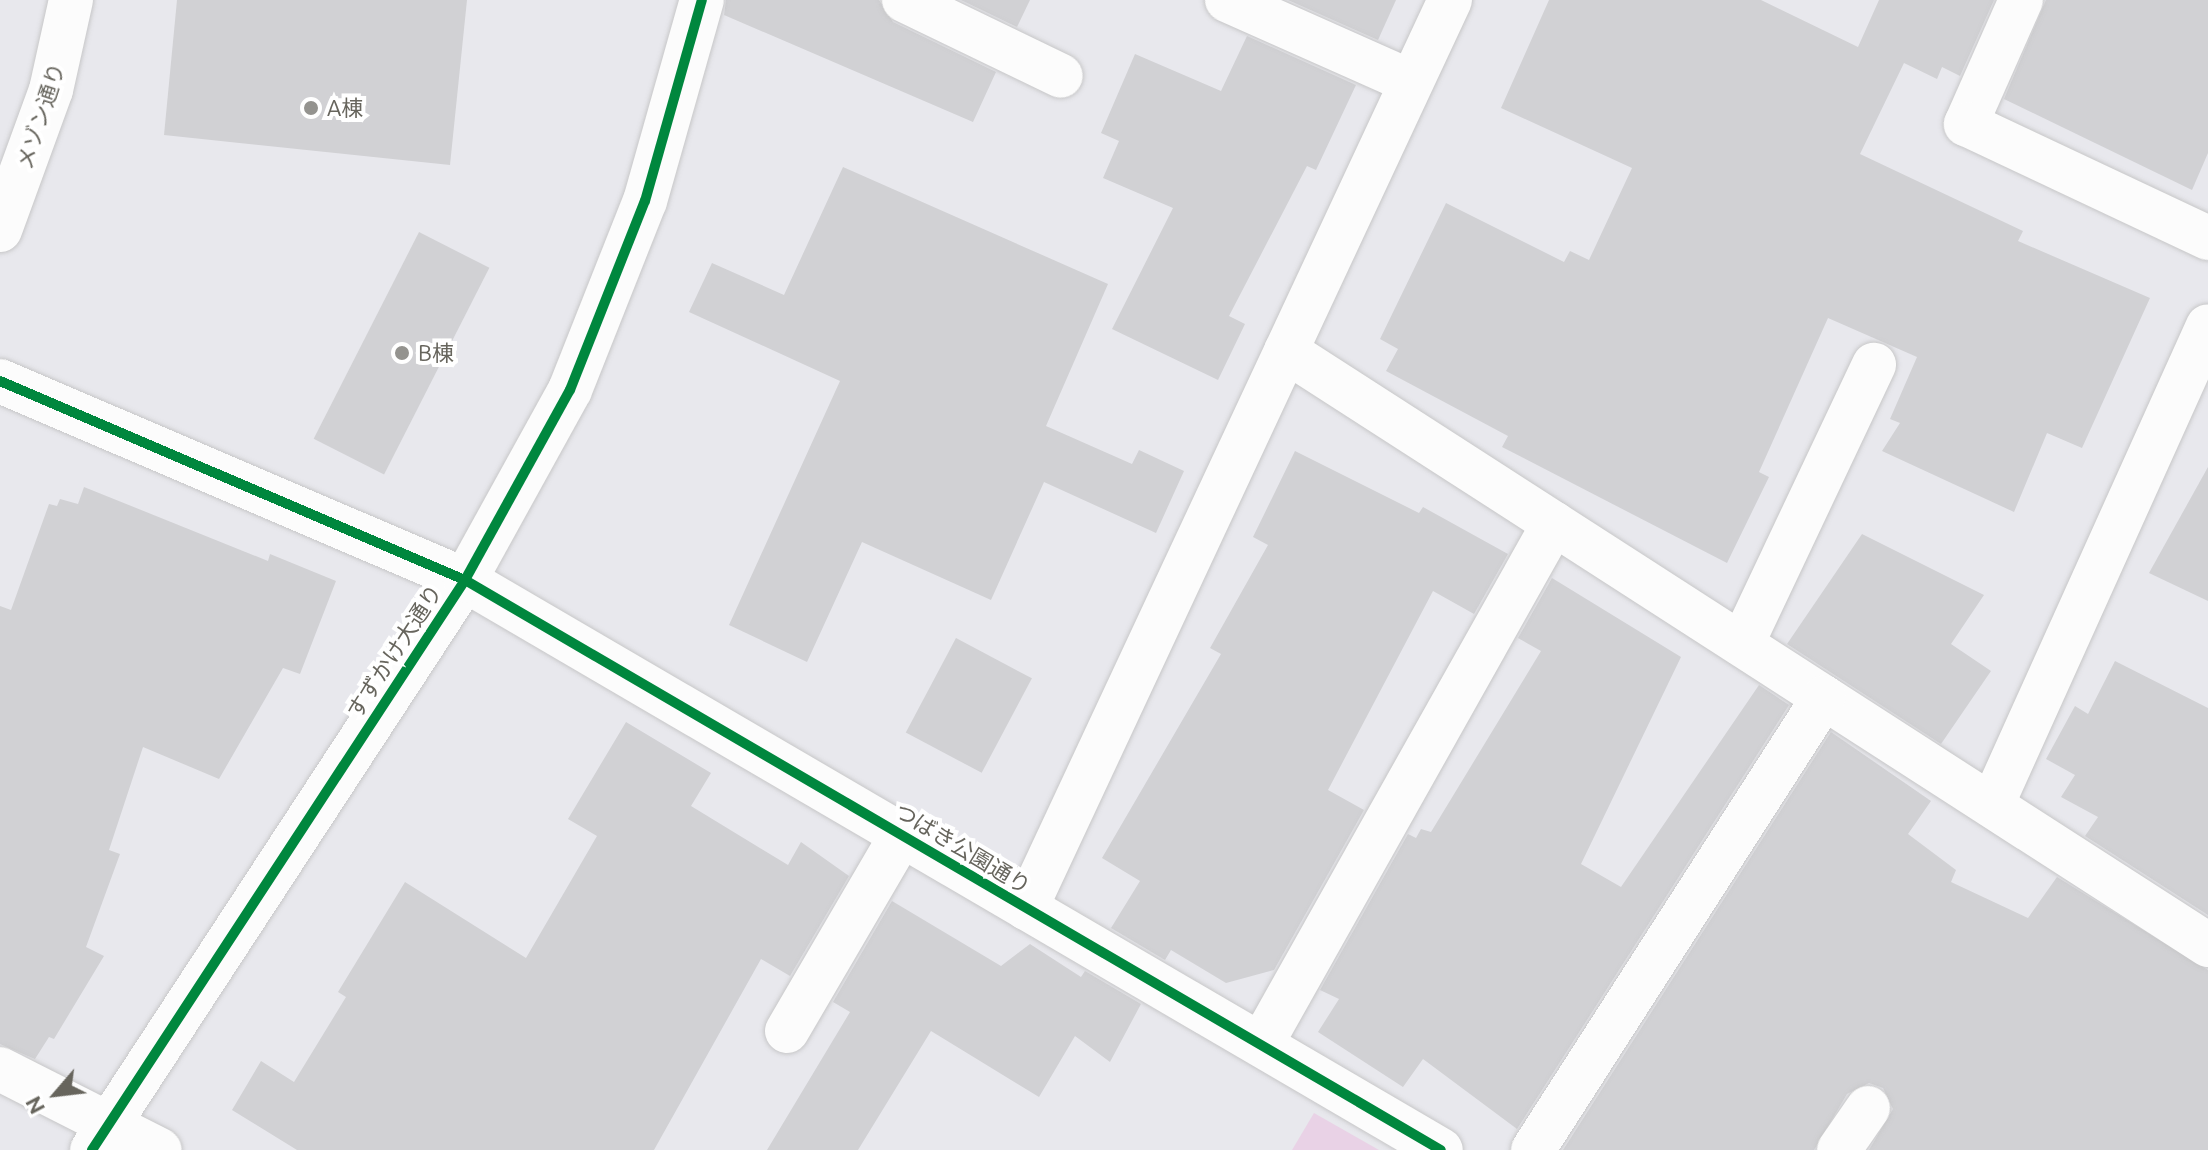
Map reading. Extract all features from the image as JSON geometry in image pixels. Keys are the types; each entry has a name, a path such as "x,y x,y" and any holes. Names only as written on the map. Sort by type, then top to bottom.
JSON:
{"street":[{"name":"メゾン通り","path":"0,230 51,90 71,0"},
{"name":"すずかけ大通り","path":"101,1136 465,580 570,390 645,201 702,0"},
{"path":"904,0 1061,76"},
{"path":"1227,0 1411,82"},
{"path":"1026,908 1450,0"},
{"path":"2021,0 1966,124 2208,238"},
{"path":"1992,805 2208,326"},
{"path":"1286,351 2208,945"},
{"path":"1742,644 1874,365"},
{"name":"つばき公園通り","path":"0,381 465,580 1441,1150"},
{"path":"1262,1043 1554,523"},
{"path":"1533,1150 1824,697"},
{"path":"787,1031 902,834"},
{"path":"0,1069 101,1136 160,1150"},
{"path":"1839,1150 1868,1108"}],"shaded area":[{"path":"1314,1113 1379,1150 1292,1150"}],"building":[{"path":"177,0 467,0 450,165 164,135"},
{"path":"726,0 879,0 893,22 996,72 973,122 724,15"},
{"path":"961,0 1030,0 1017,27"},
{"path":"1288,0 1396,0 1378,40"},
{"path":"1549,0 1761,0 1858,47 1879,0 1994,0 1960,76 1942,67 1937,79 1904,63 1860,154 2023,231 2018,241 2150,298 2082,448 2047,433 2014,512 1882,451 1900,423 1890,419 1917,357 1828,318 1759,472 1769,477 1727,563 1502,447 1508,436 1386,371 1398,349 1380,339 1446,203 1564,262 1570,251 1589,260 1632,168 1501,108"},
{"path":"2046,0 2208,0 2208,153 2192,190 2004,99"},
{"path":"1247,36 1356,85 1316,170 1307,166 1229,316 1245,324 1218,380 1112,329 1173,208 1103,178 1119,141 1101,133 1135,54 1221,91"},
{"path":"843,167 1108,284 1046,426 1132,464 1139,450 1184,471 1156,533 1044,482 991,600 862,542 807,662 729,625 840,381 689,312 712,263 784,295"},
{"name":"B棟","path":"419,232 489,268 384,475 314,439"},
{"path":"1295,451 1419,513 1423,507 1508,554 1474,614 1433,591 1328,790 1364,810 1274,970 1226,983 1171,950 1165,960 1111,928 1140,881 1102,858 1221,654 1210,648 1268,545 1253,537"},
{"path":"2208,467 2208,601 2149,573"},
{"path":"84,487 268,561 270,554 336,581 300,674 283,668 219,779 143,747 109,850 120,854 86,947 104,956 54,1039 49,1037 35,1059 0,1044 0,606 11,610 49,504 57,506 60,499 78,504"},
{"path":"1862,534 1984,595 1951,644 1991,671 1941,744 1787,644"},
{"path":"1552,578 1681,657 1581,864 1621,887 1759,685 1789,705 1517,1129 1423,1059 1403,1087 1318,1032 1339,999 1320,990 1408,834 1416,838 1421,829 1431,832 1541,651 1518,638"},
{"path":"956,638 1032,678 982,773 906,732"},
{"path":"2115,661 2208,708 2208,915 2085,836 2098,817 2061,797 2075,775 2046,759 2075,706 2088,714"},
{"path":"626,722 711,773 691,806 788,865 801,842 849,876 790,976 761,959 654,1150 297,1150 232,1110 261,1061 294,1082 346,997 338,992 405,882 526,958 597,836 568,819"},
{"path":"1831,732 1931,801 1908,834 1956,870 1951,882 2028,918 2057,877 2208,970 2208,1150 1869,1150 1893,1109 1883,1088 1869,1083 1847,1094 1814,1150 1563,1150"},
{"path":"892,901 1001,966 1030,944 1081,977 1085,971 1141,1004 1110,1062 1075,1036 1039,1097 931,1031 858,1150 767,1150 850,1012 833,1002"}],"cycle path":[{"path":"92,1150 465,580 570,390 645,201 702,0"},
{"path":"0,381 465,580 1441,1150"}],"place":[{"name":"A棟","path":"311,108"},
{"name":"B棟","path":"402,353"}]}
